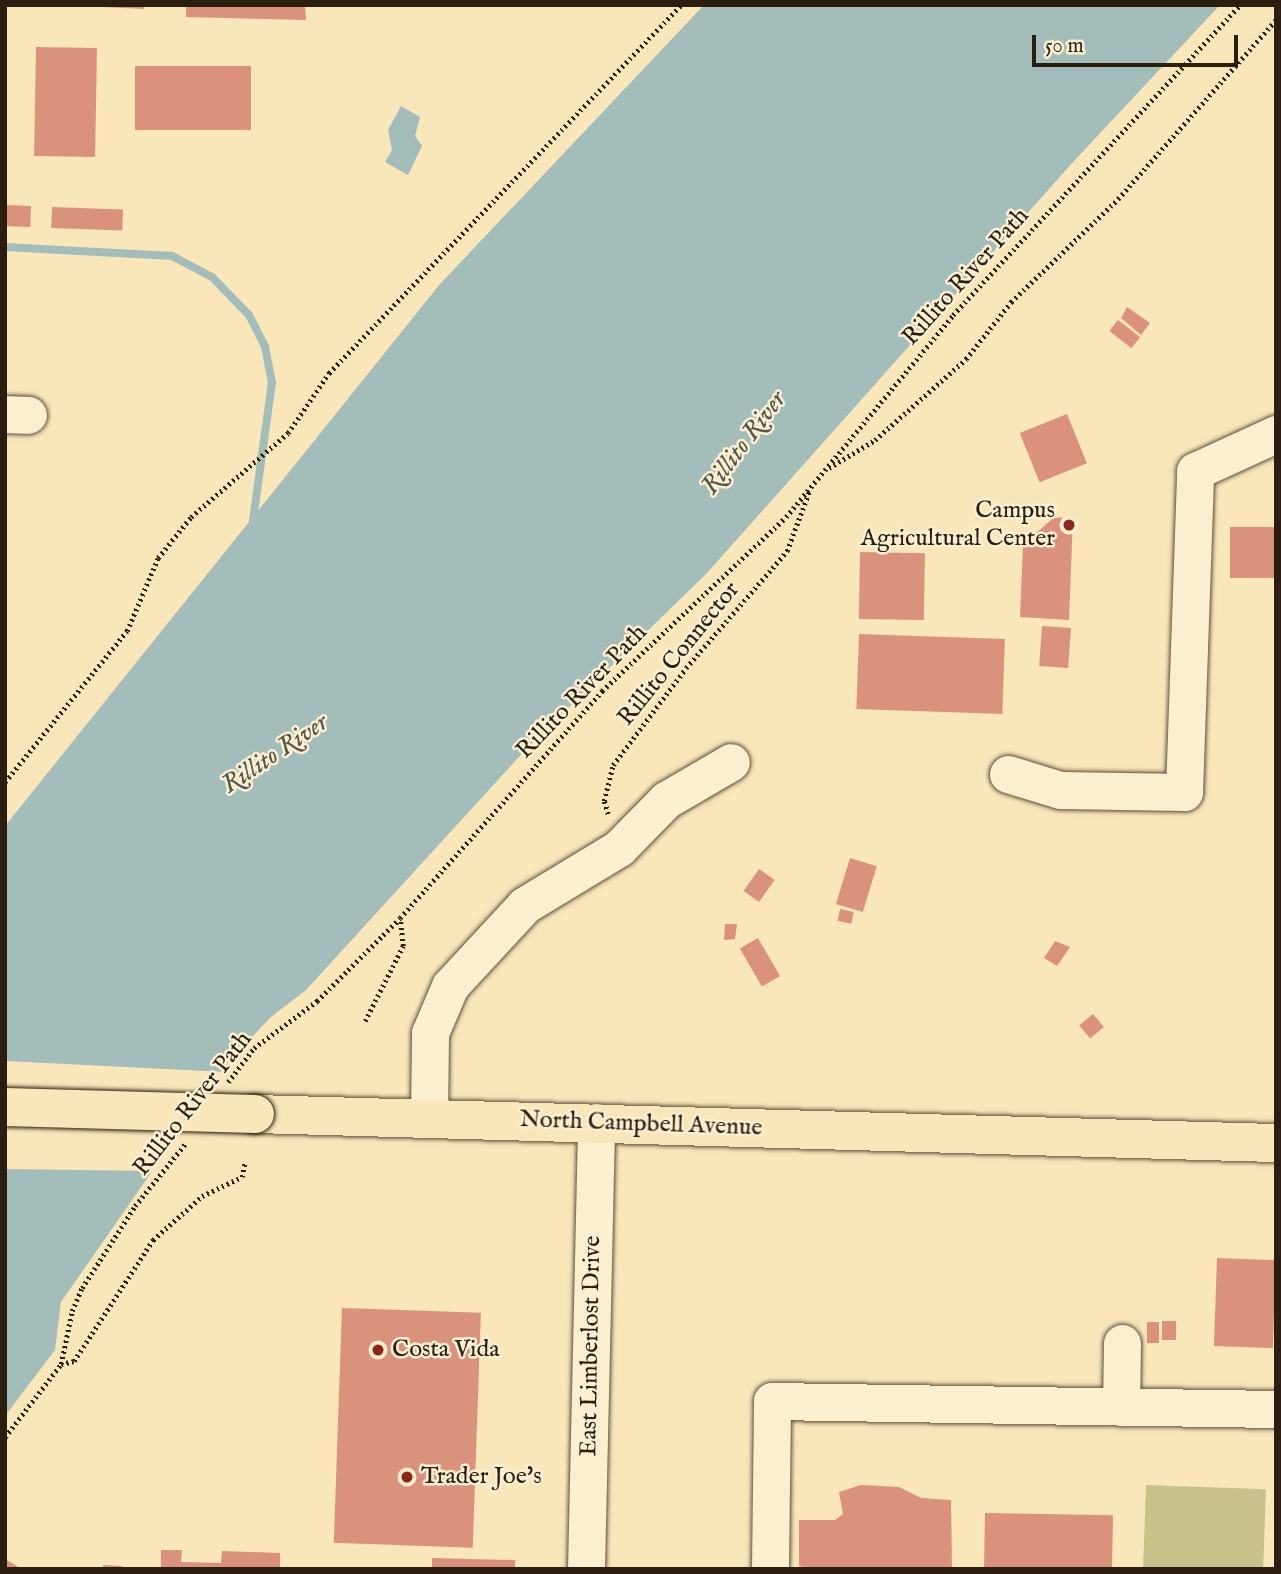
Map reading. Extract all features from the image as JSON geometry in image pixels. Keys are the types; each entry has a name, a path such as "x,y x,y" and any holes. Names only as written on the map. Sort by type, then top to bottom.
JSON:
{"main road":[{"name":"North Campbell Avenue","path":"5,1107 1276,1143"}],"street":[{"path":"1008,774 1060,790 1184,792 1195,471 1276,434"},
{"path":"429,1118 430,1033 450,986 525,905 619,848 666,800 731,762"},
{"name":"East Limberlost Drive","path":"586,1569 596,1122"},
{"path":"1121,1407 1122,1343"},
{"path":"770,1569 772,1401 1276,1409"}],"path":[{"path":"5,782 127,631 158,558 191,517 288,433 329,373 681,5"},
{"name":"Rillito River Path","path":"222,1090 254,1048 317,1001 400,918 602,691 786,517 953,315 1240,5"},
{"path":"825,470 876,440 966,359 1011,302 1118,199 1205,104 1250,47 1276,20"},
{"name":"Rillito Connector","path":"619,848 604,801 613,765 686,668 788,551 810,488"},
{"path":"365,1021 403,946 400,918"},
{"name":"Rillito River Path","path":"5,1437 61,1364 72,1311 82,1288 135,1206 190,1135"},
{"path":"61,1364 74,1361 153,1240 202,1196 242,1177 246,1161"}],"shaded area":[{"path":"1146,1485 1266,1489 1263,1569 1143,1569"}],"water":[{"name":"Rillito River","path":"704,5 1220,5 1074,161 706,574 528,747 306,990 271,1017 229,1061 61,1302 55,1350 5,1416 5,826 440,284"},
{"path":"401,106 420,117 415,136 422,146 408,175 385,162 392,150 388,130"}],"pier":[{"path":"5,1061 226,1072 155,1171 5,1169"}],"building":[{"path":"144,5 144,9 103,7"},
{"path":"186,5 305,5 306,20 186,17"},
{"path":"36,47 97,48 95,157 34,156"},
{"path":"135,66 251,66 251,130 135,130"},
{"path":"5,205 31,206 30,227 5,226"},
{"path":"52,207 123,209 122,230 51,228"},
{"path":"1127,307 1150,323 1141,335 1121,318"},
{"path":"1118,320 1140,337 1131,348 1109,331"},
{"path":"1067,414 1087,463 1040,482 1020,433"},
{"path":"1073,517 1069,620 1020,617 1023,545 1053,518"},
{"path":"1230,527 1275,527 1275,578 1230,578"},
{"path":"860,552 925,553 924,620 859,619"},
{"path":"1042,626 1071,628 1068,668 1039,666"},
{"path":"859,634 1005,639 1002,714 856,709"},
{"path":"850,858 877,866 863,912 836,904"},
{"path":"759,869 775,880 759,902 744,891"},
{"path":"840,909 854,912 851,924 838,921"},
{"path":"725,924 737,924 735,939 724,940"},
{"path":"758,938 780,976 762,987 740,948"},
{"path":"1055,941 1070,947 1057,966 1044,958"},
{"path":"1093,1014 1104,1027 1090,1039 1079,1026"},
{"path":"1217,1258 1276,1260 1273,1348 1214,1346"},
{"path":"342,1308 481,1313 473,1548 334,1543"},
{"path":"1162,1321 1176,1321 1176,1340 1162,1340"},
{"path":"1147,1322 1159,1322 1159,1343 1147,1343"},
{"path":"861,1485 899,1487 921,1498 951,1500 952,1569 814,1569 799,1566 799,1520 835,1520 843,1514 839,1492"},
{"path":"985,1513 1113,1515 1112,1569 984,1569"},
{"path":"161,1550 182,1550 181,1562 221,1563 222,1551 280,1553 280,1569 161,1569"},
{"path":"432,1558 515,1560 515,1569 432,1569"},
{"path":"5,1559 22,1569 5,1569"},
{"path":"103,1565 122,1566 122,1569 103,1569"}],"waterway":[{"path":"5,247 172,256 212,277 249,315 265,347 272,382 253,520 257,530"}],"place":[{"name":"Campus Agricultural Center","path":"1069,525"},
{"name":"Costa Vida","path":"378,1350"},
{"name":"Trader Joe's","path":"407,1477"}]}
